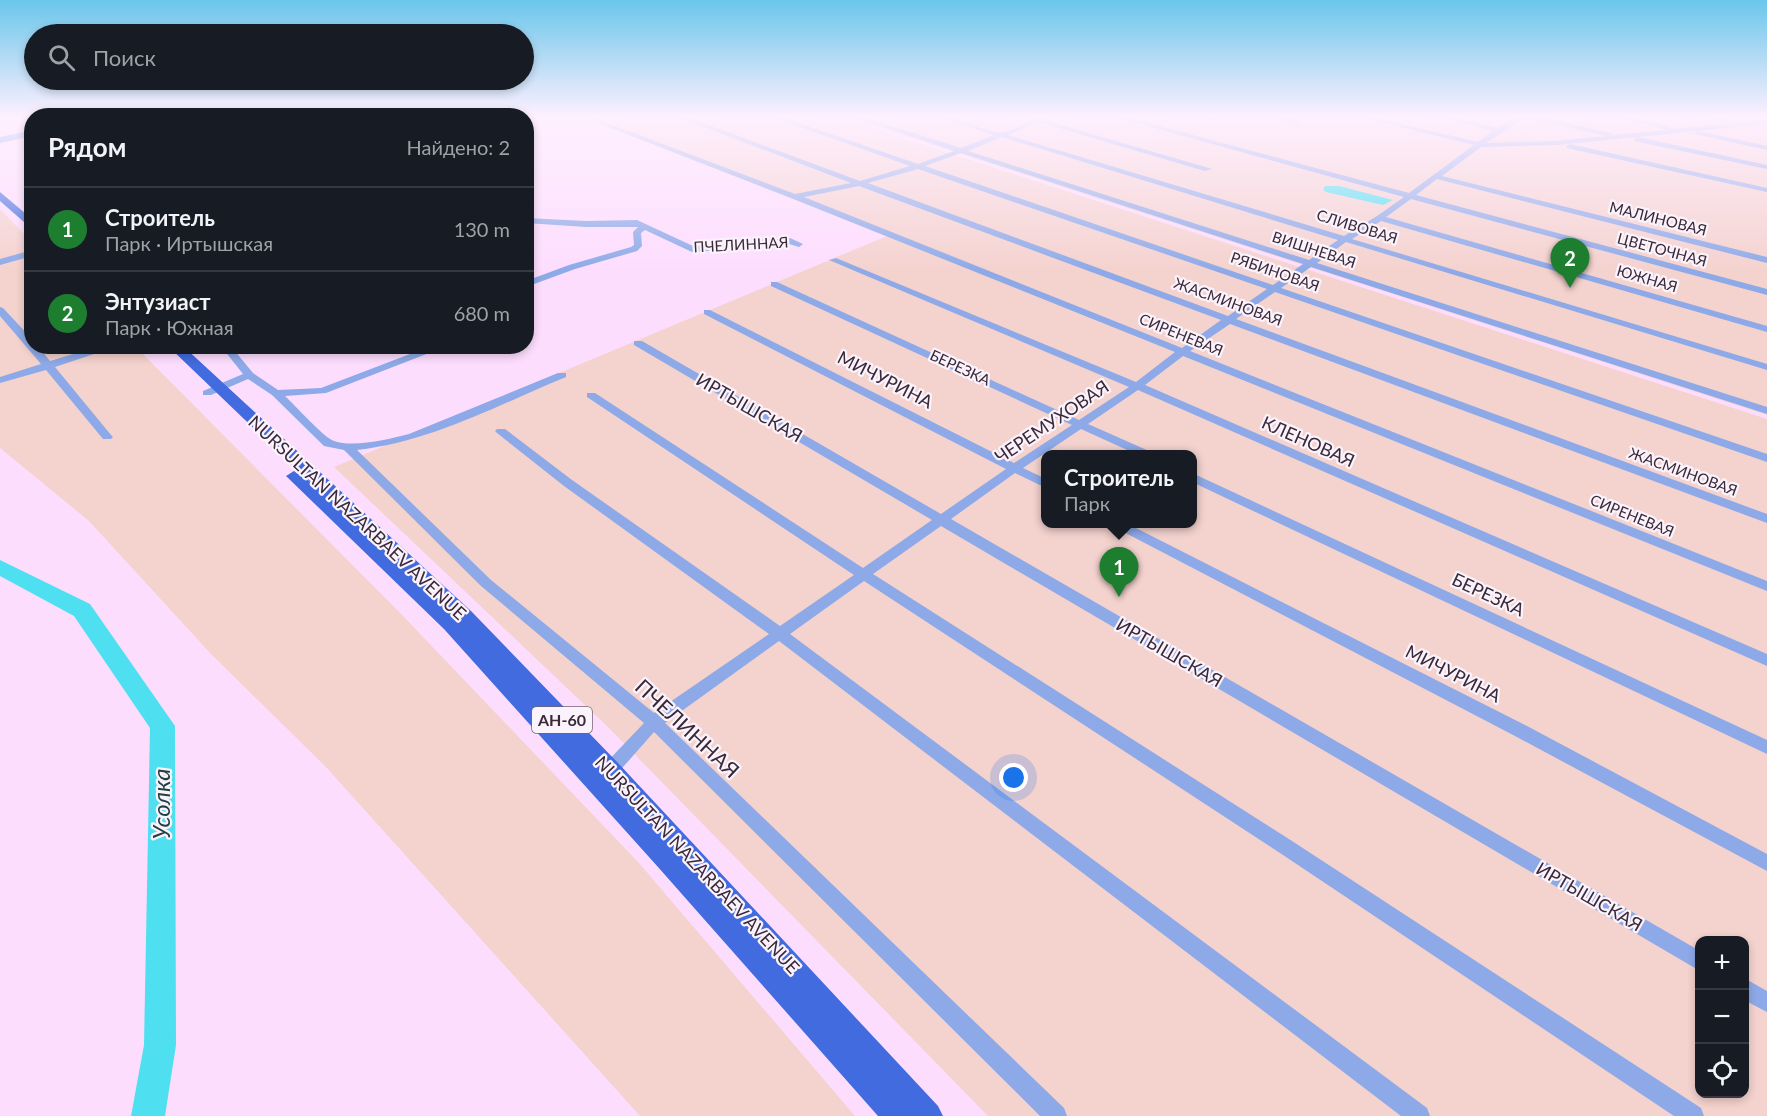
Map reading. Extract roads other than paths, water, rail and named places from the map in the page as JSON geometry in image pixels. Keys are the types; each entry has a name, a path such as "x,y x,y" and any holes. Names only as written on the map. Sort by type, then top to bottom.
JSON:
{"main road":[{"path":"0,184 24,206"},
{"path":"0,195 24,218"},
{"name":"NURSULTAN NAZARBAEV AVENUE","path":"168,354 464,616 610,770 928,1116"},
{"name":"NURSULTAN NAZARBAEV AVENUE","path":"181,354 212,391 451,624 668,859 897,1116"}],"street":[{"name":"СИРЕНЕВАЯ","path":"720,168 1767,586"},
{"name":"ЖАСМИНОВАЯ","path":"819,168 896,199 1231,319 1767,519"},
{"path":"794,196 862,184 912,168"},
{"name":"РЯБИНОВАЯ","path":"924,168 1767,458"},
{"name":"ВИШНЕВАЯ","path":"1017,168 1767,411"},
{"name":"СЛИВОВАЯ","path":"1110,168 1767,367"},
{"name":"ЦВЕТОЧНАЯ","path":"1307,168 1767,292"},
{"name":"ЧЕРЕМУХОВАЯ","path":"1042,450 1450,168"},
{"path":"1669,168 1767,190"},
{"name":"МАЛИНОВАЯ","path":"1438,177 1767,260"},
{"name":"ЮЖНАЯ","path":"1380,218 1767,329"},
{"name":"ПЧЕЛИННАЯ","path":"534,221 586,224 630,222 692,249 781,241 800,244"},
{"path":"534,281 634,249 638,246 637,232 648,228"},
{"path":"0,262 24,255"},
{"name":"КЛЕНОВАЯ","path":"832,260 1137,386 1767,660"},
{"name":"БЕРЕЗКА","path":"774,284 1137,450"},
{"path":"0,310 24,337"},
{"name":"МИЧУРИНА","path":"707,312 1041,481"},
{"name":"ИРТЫШСКАЯ","path":"638,344 1695,959"},
{"path":"39,354 107,437"},
{"path":"0,380 90,354"},
{"name":"ПЧЕЛИННАЯ","path":"232,354 249,375 276,393 328,444 348,447 486,583 654,722 1056,1116"},
{"path":"276,393 322,391 421,354"},
{"path":"212,391 249,375"},
{"path":"348,447 385,443 413,436 562,375"},
{"path":"591,395 864,575 1286,847 1693,1116"},
{"path":"501,431 568,483 780,634 1419,1116"},
{"name":"ЧЕРЕМУХОВАЯ","path":"610,770 654,722 1041,451"},
{"name":"БЕРЕЗКА","path":"1197,479 1767,747"},
{"name":"МИЧУРИНА","path":"1127,528 1521,731 1767,863"},
{"path":"1747,990 1767,1002"}],"water":[{"path":"1325,186 1339,186 1393,200 1383,205 1326,192 1323,190"}],"waterway":[{"name":"Усолка","path":"0,567 82,610 163,726 160,1045 148,1116"}],"place":[{"name":"Энтузиаст","path":"1570,288"},
{"name":"Строитель","path":"1119,597"}]}
